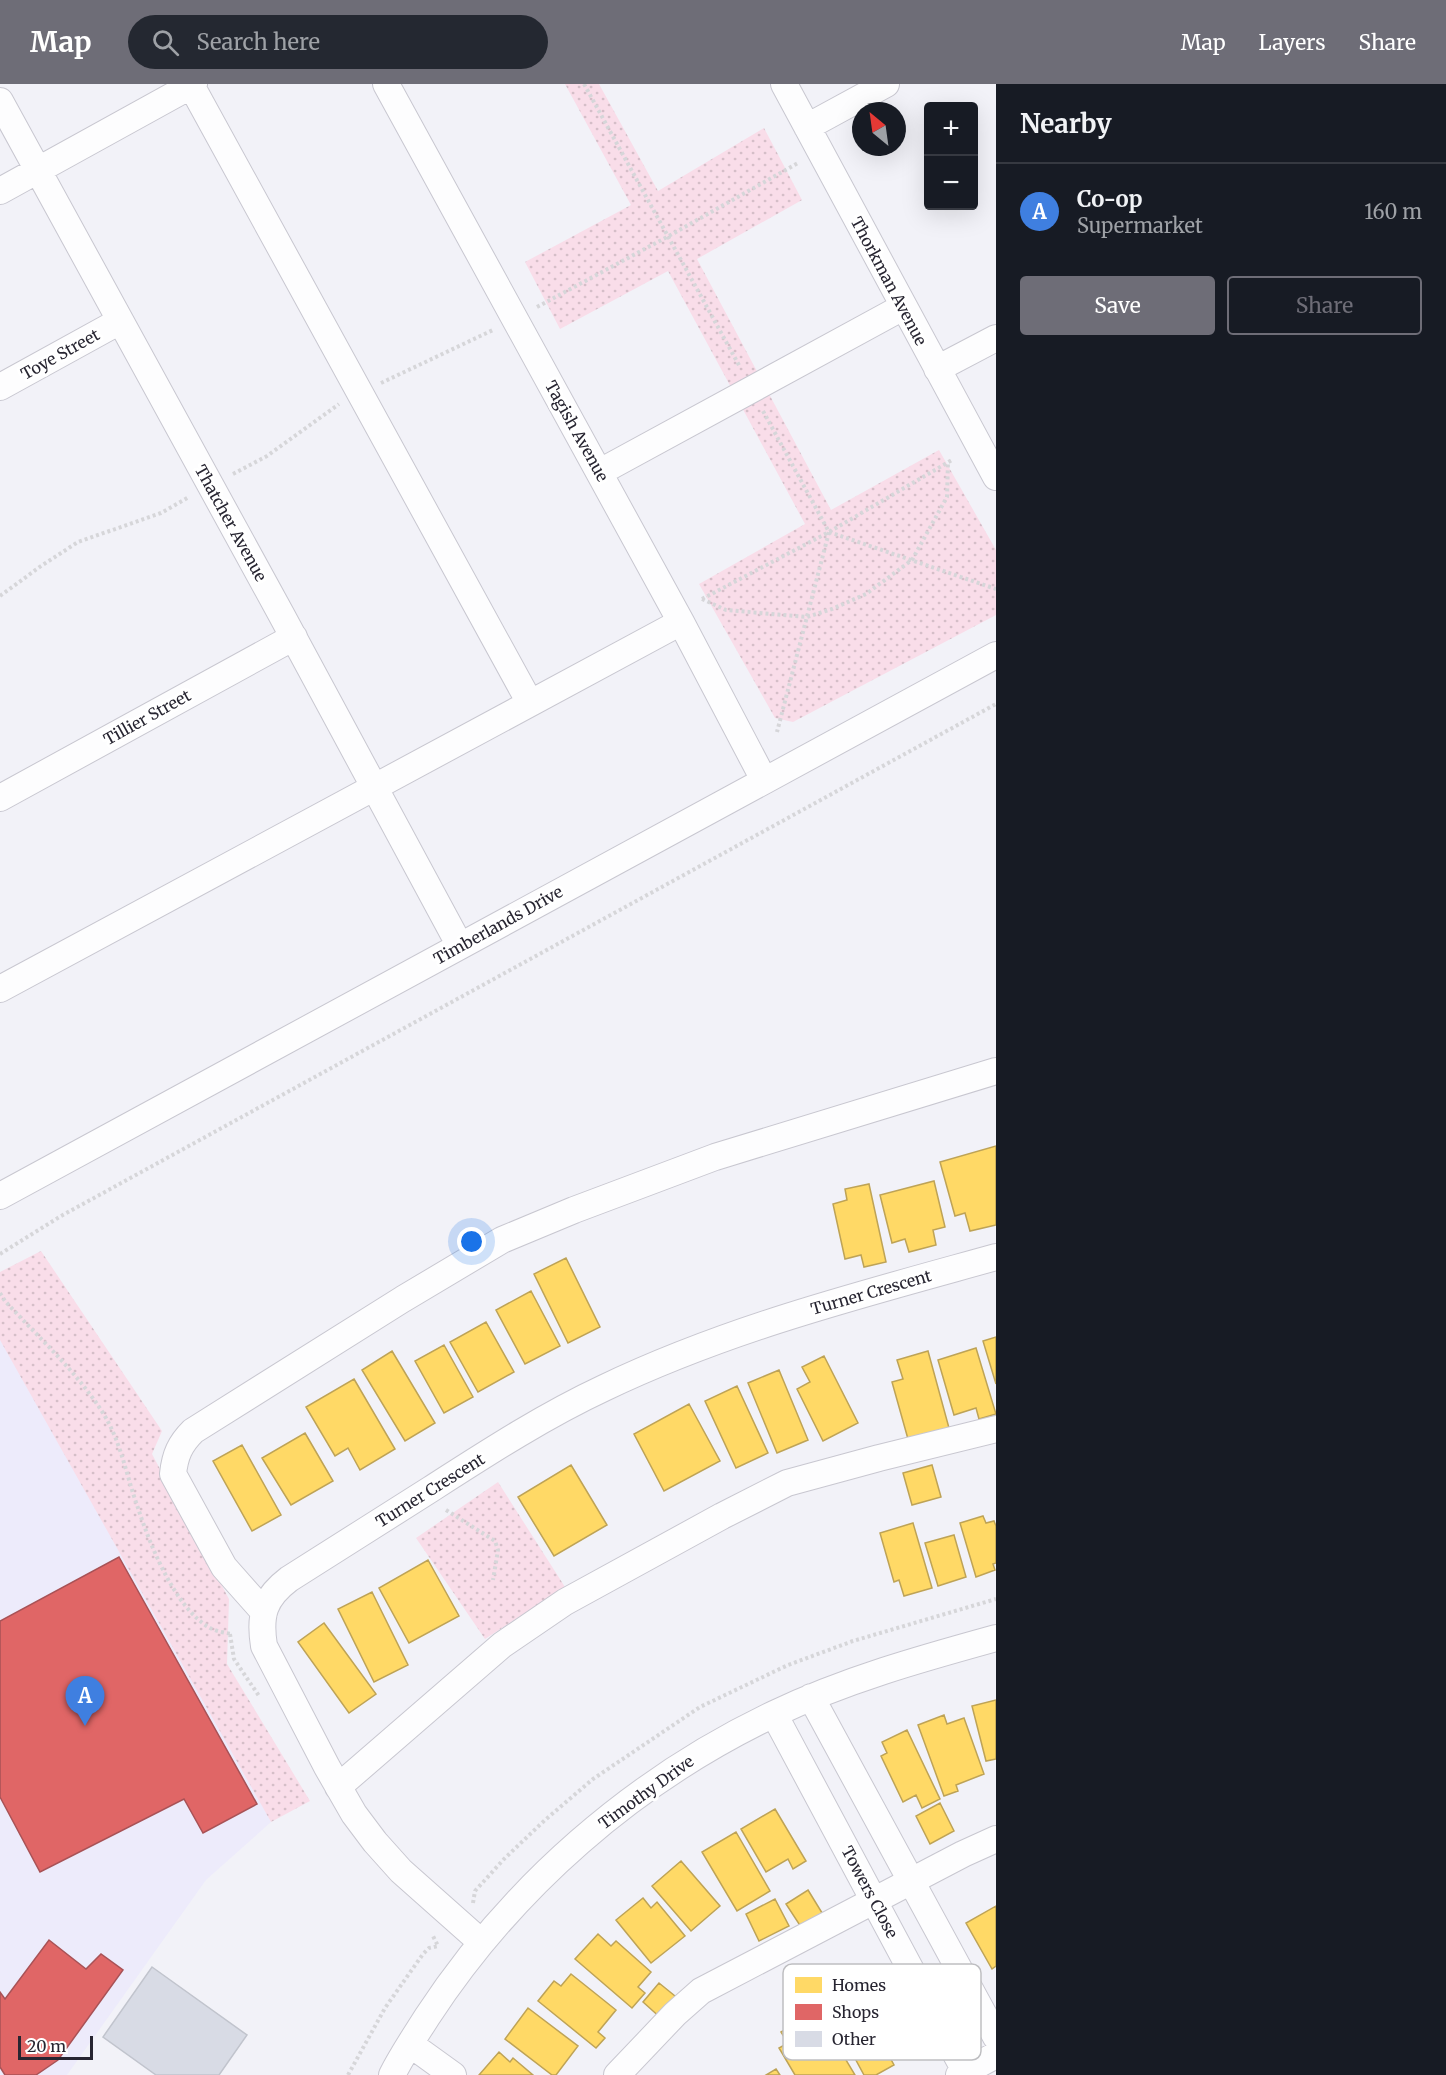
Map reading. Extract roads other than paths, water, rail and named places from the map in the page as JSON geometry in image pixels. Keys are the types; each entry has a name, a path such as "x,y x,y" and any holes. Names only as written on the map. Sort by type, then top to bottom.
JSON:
{"street":[{"name":"Tagish Avenue","path":"386,84 600,472 765,780"},
{"name":"Thorkman Avenue","path":"784,84 996,477"},
{"path":"807,127 886,84"},
{"path":"0,191 192,85 531,703"},
{"name":"Thatcher Avenue","path":"0,101 294,637 460,946"},
{"path":"600,472 903,307"},
{"name":"Toye Street","path":"0,387 120,321"},
{"path":"937,369 996,338"},
{"path":"0,989 681,621"},
{"name":"Tillier Street","path":"0,798 294,637"},
{"name":"Timberlands Drive","path":"0,1196 996,655"},
{"path":"481,1942 401,1871 375,1842 338,1787 269,1659 263,1623 224,1567 173,1474 175,1456 183,1442 193,1431 403,1299 502,1240 715,1157 996,1071"},
{"name":"Turner Crescent","path":"263,1623 276,1590 289,1579 541,1421 602,1389 668,1359 813,1308 996,1257"},
{"path":"338,1787 502,1645 564,1602 787,1484 996,1429"},
{"name":"Timothy Drive","path":"392,2075 444,1991 481,1942 518,1900 561,1857 604,1821 689,1760 774,1714 898,1666 996,1638"},
{"path":"811,1698 957,1964"},
{"name":"Towers Close","path":"774,1714 907,1964"},
{"path":"616,2075 675,2013 701,1991 996,1839"},
{"path":"981,2009 996,2037"},
{"path":"410,2044 453,2075"},
{"name":"Towers Close","path":"962,2073 996,2055"}],"place":[{"name":"Co-op","path":"85,1726"}]}
